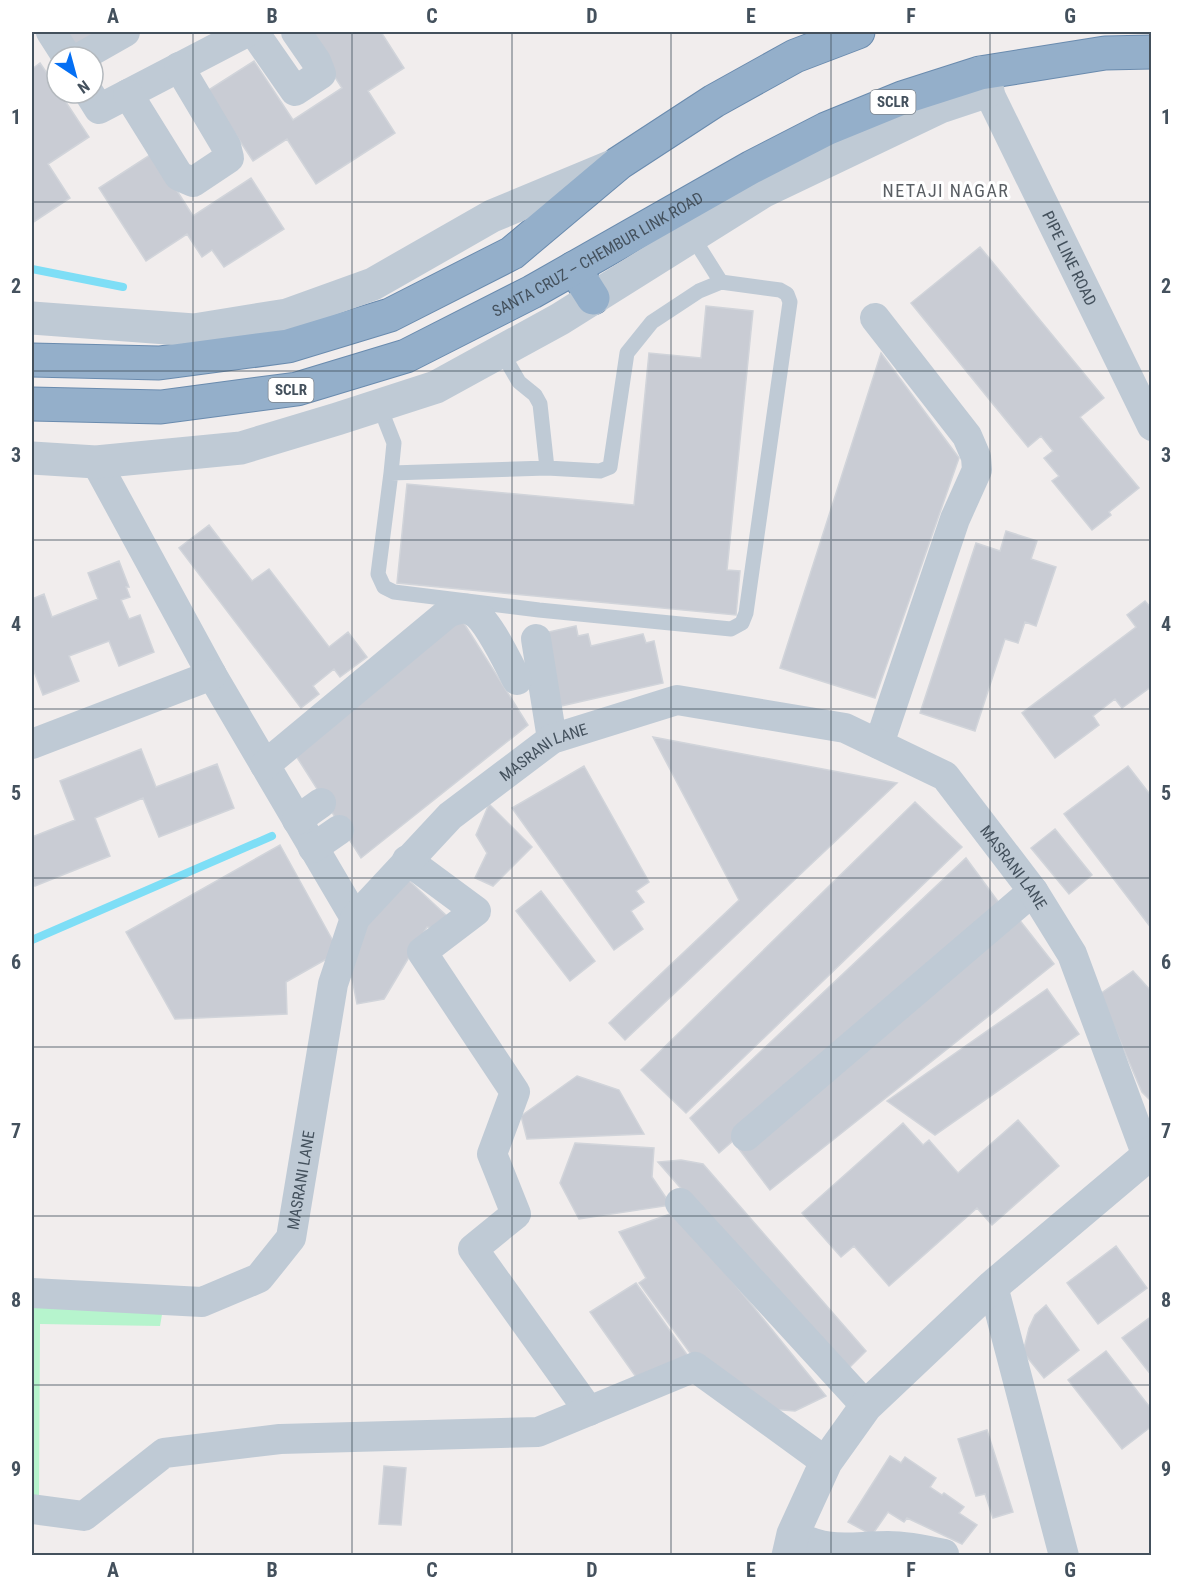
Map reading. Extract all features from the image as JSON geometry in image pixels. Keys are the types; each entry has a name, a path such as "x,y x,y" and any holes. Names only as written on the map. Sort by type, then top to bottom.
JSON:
{"highway":[{"path":"32,360 159,363 288,346 390,315 513,252 619,163 714,101 785,62 858,32"},
{"name":"SANTA CRUZ – CHEMBUR LINK ROAD","path":"32,404 161,407 297,389 406,356 574,268 752,167 826,129 902,98 984,82 1105,53 1152,52"},
{"path":"574,268 593,298"}],"street":[{"path":"32,43 50,32 59,45"},
{"path":"102,45 125,32"},
{"path":"96,105 99,109 248,32"},
{"path":"254,32 295,91 321,74 316,61 296,32"},
{"path":"128,94 179,176 193,182 229,158 226,146 178,68"},
{"path":"32,458 96,462 241,448 435,387 561,319 764,191 940,106 984,82"},
{"name":"PIPE LINE ROAD","path":"984,82 1152,426"},
{"path":"32,318 194,330 287,315 373,284 492,216 619,163"},
{"path":"875,318 967,436 976,457 977,470 955,519 879,744"},
{"path":"96,462 212,675 277,767 297,820 355,918"},
{"path":"277,767 449,612 461,608 471,610 482,619 513,672 538,649"},
{"path":"538,649 552,739"},
{"path":"32,744 212,675"},
{"name":"MASRANI LANE","path":"32,1293 202,1302 259,1278 291,1238 333,984 355,918 450,816 552,739 677,700 845,728 945,776 1033,891 1072,954 1149,1154"},
{"path":"297,820 321,803"},
{"path":"313,848 339,830"},
{"path":"407,860 476,911 422,952 515,1092 492,1154 516,1214 473,1249 589,1411"},
{"path":"747,1136 1033,891"},
{"path":"944,1554 890,1546 841,1549 791,1545 826,1462 866,1406 993,1286 1149,1154"},
{"path":"680,1203 866,1406"},
{"path":"993,1286 1064,1556"},
{"path":"32,1509 84,1516 164,1453 280,1439 538,1432 695,1367 826,1462"}],"lane":[{"path":"692,237 721,282"},
{"path":"379,405 394,443 378,574 384,587 394,592 539,610 731,629 742,623 746,614 790,302 787,294 780,290 721,282 699,291 652,322 627,353 610,467 600,471 547,468 391,473"},
{"path":"501,351 519,382 535,395 540,404 547,468"},
{"path":"538,649 539,610"}],"green space":[{"path":"32,1293 164,1303 160,1326 40,1324 39,1498 32,1498"}],"building":[{"path":"62,32 110,32 88,45 70,45"},
{"path":"311,32 381,32 404,68 368,91 395,133 316,184 287,139 253,161 207,91 254,61 293,120 342,88 307,34"},
{"path":"40,63 45,70 45,105 68,105 89,137 48,164 70,198 32,223 32,69"},
{"path":"153,153 193,216 251,178 284,229 224,267 212,250 202,257 187,234 146,261 99,188"},
{"path":"980,247 1104,398 1080,417 1139,488 1109,512 1111,515 1092,530 1052,481 1059,476 1044,458 1053,451 1041,436 1028,447 911,303"},
{"path":"706,306 753,311 727,570 740,571 736,615 397,583 407,484 634,505 649,353 701,358"},
{"path":"881,353 959,458 875,698 780,668"},
{"path":"209,525 252,581 269,569 329,647 348,632 367,657 340,677 334,669 313,686 319,694 301,708 179,548"},
{"path":"1006,531 1037,541 1031,559 1056,567 1036,626 1025,622 1018,643 1005,639 975,731 920,713 976,543 1000,551"},
{"path":"119,561 129,587 126,587 130,597 121,600 129,619 140,615 154,652 119,666 109,641 69,656 79,681 43,695 32,666 32,599 44,594 52,617 98,599 88,573"},
{"path":"1145,601 1152,609 1152,686 1122,708 1115,699 1093,716 1099,725 1055,758 1022,713 1136,627 1127,615"},
{"path":"460,617 528,725 361,858 291,748"},
{"path":"576,626 578,636 588,634 591,646 643,634 646,643 654,641 663,683 561,706 544,633"},
{"path":"653,737 897,783 625,1040 609,1023 739,900"},
{"path":"141,749 156,787 217,764 234,808 159,837 143,798 95,818 110,856 35,886 32,878 32,837 75,820 60,781"},
{"path":"584,766 649,882 636,891 644,902 631,911 643,929 614,950 512,808"},
{"path":"1128,766 1152,797 1152,929 1064,814"},
{"path":"915,802 962,847 686,1113 641,1070"},
{"path":"489,804 532,847 493,886 475,878 487,853 476,835"},
{"path":"1055,829 1092,875 1069,894 1031,848"},
{"path":"280,845 339,952 286,982 287,1014 175,1019 126,932"},
{"path":"966,858 1002,907 719,1153 690,1118"},
{"path":"404,876 448,917 437,929 427,927 384,999 357,1004 349,963 376,906"},
{"path":"541,891 595,961 570,981 516,911"},
{"path":"1014,913 1054,964 770,1190 739,1149"},
{"path":"1133,971 1152,992 1152,1102 1142,1092 1100,994"},
{"path":"1047,989 1079,1034 935,1135 887,1101"},
{"path":"577,1076 619,1090 644,1134 527,1139 521,1116"},
{"path":"1018,1120 1059,1166 992,1225 977,1208 889,1286 854,1246 841,1257 802,1213 903,1123 923,1145 929,1140 958,1173"},
{"path":"575,1143 654,1148 652,1177 671,1205 579,1219 560,1183"},
{"path":"681,1160 703,1164 866,1351 843,1374 658,1162"},
{"path":"676,1212 826,1396 795,1411 770,1409 696,1361 639,1283 646,1278 619,1232"},
{"path":"1116,1246 1147,1288 1098,1324 1067,1283"},
{"path":"636,1283 688,1356 641,1384 590,1312"},
{"path":"1046,1305 1079,1350 1044,1378 1023,1352 1035,1315"},
{"path":"1152,1316 1152,1376 1122,1338"},
{"path":"1106,1351 1152,1410 1152,1426 1122,1449 1068,1380"},
{"path":"987,1430 1013,1512 993,1518 985,1494 976,1496 958,1439"},
{"path":"890,1456 901,1463 905,1457 936,1478 930,1487 942,1495 944,1493 964,1507 959,1513 977,1525 962,1544 907,1518 904,1522 888,1512 872,1535 848,1522"},
{"path":"384,1466 406,1468 401,1525 379,1524"}],"waterway":[{"path":"32,269 123,287"},
{"path":"32,940 272,836"}],"district":[{"name":"NETAJI NAGAR","path":"946,190"}]}
